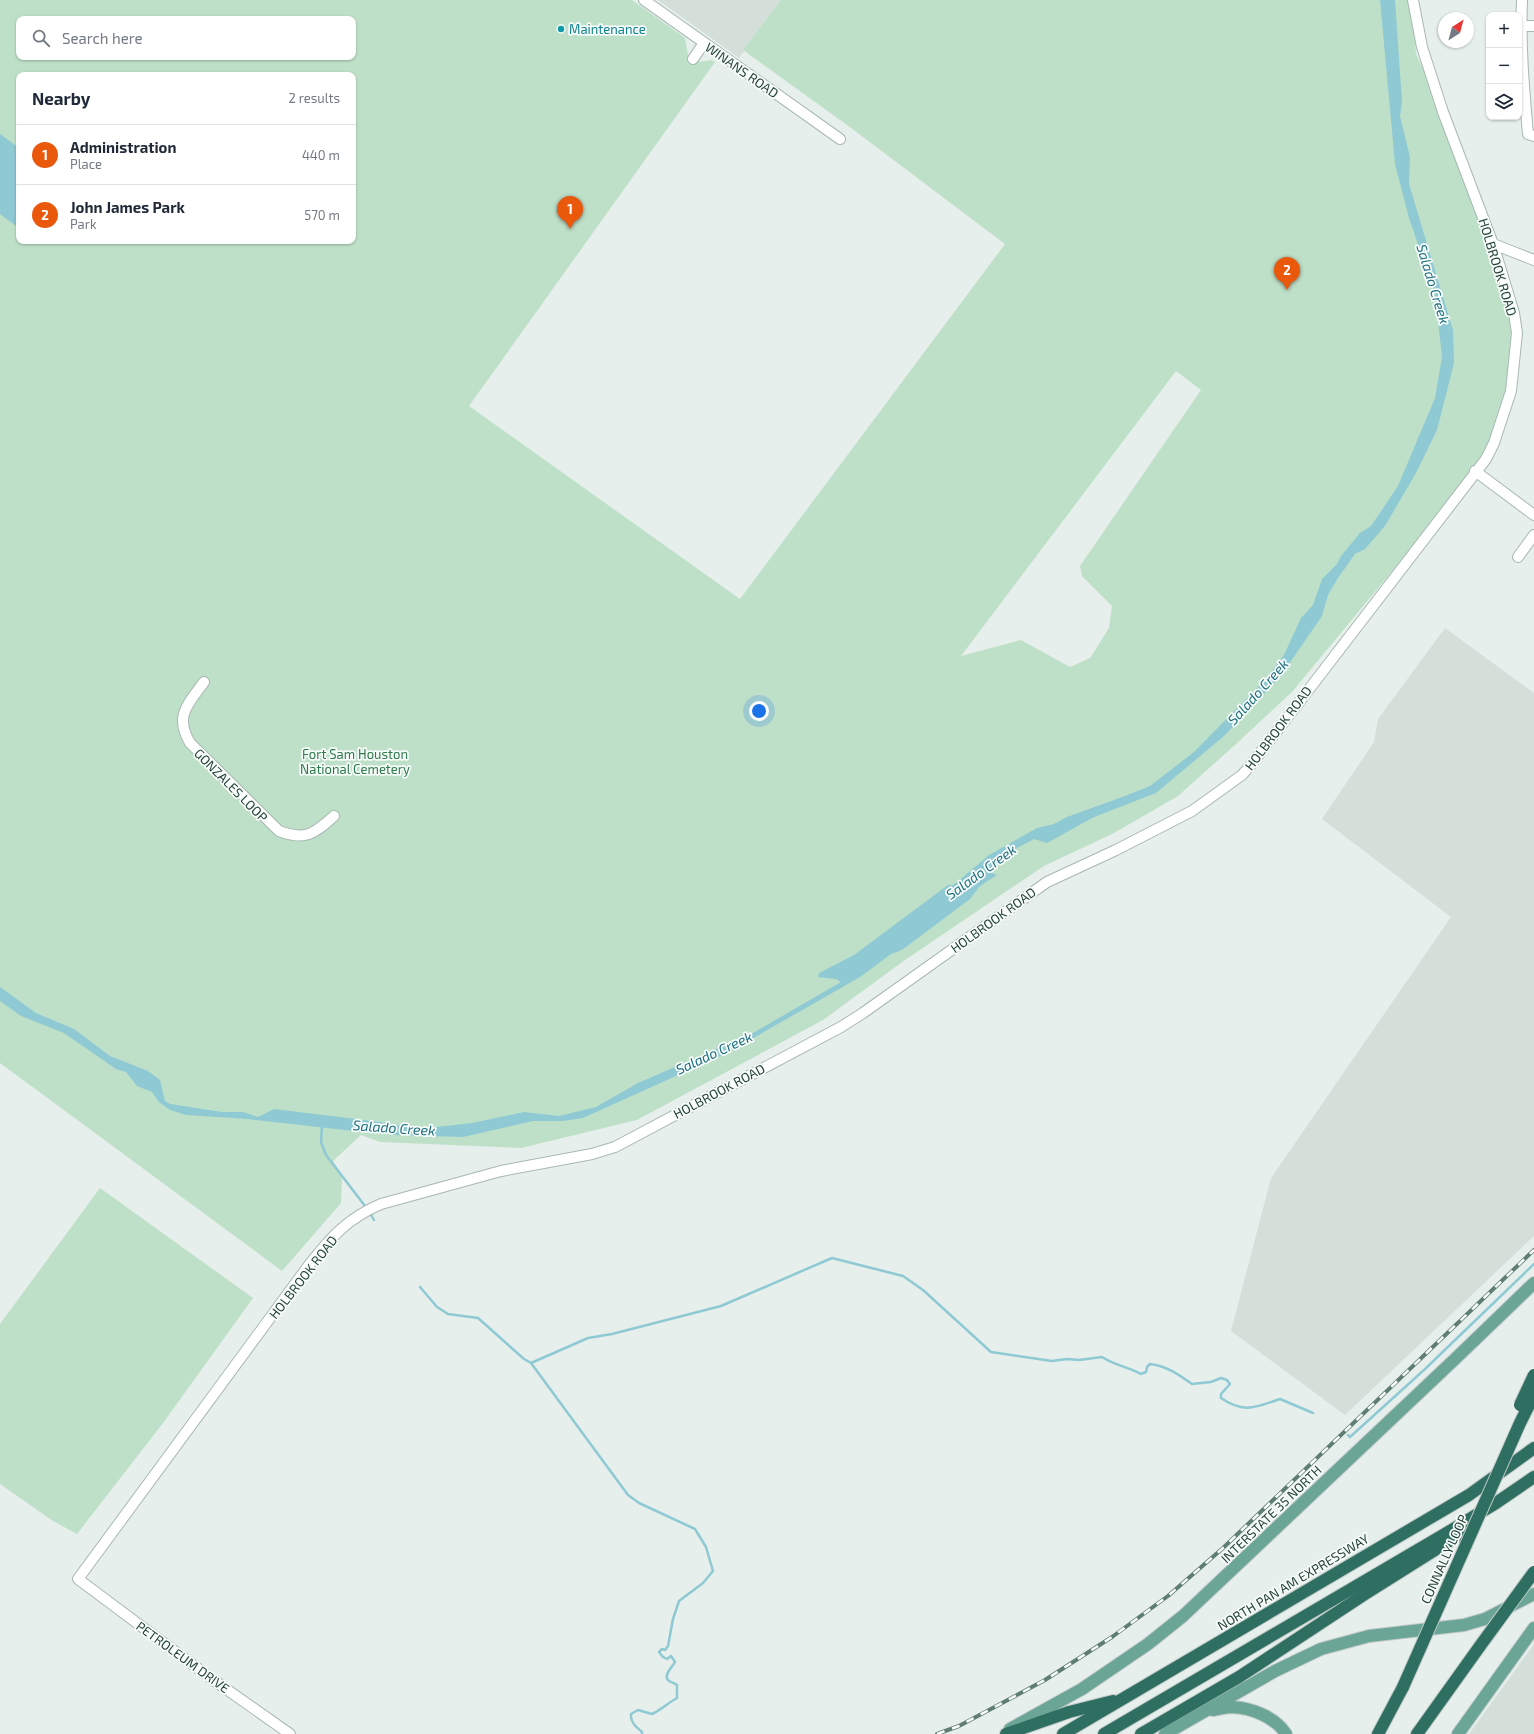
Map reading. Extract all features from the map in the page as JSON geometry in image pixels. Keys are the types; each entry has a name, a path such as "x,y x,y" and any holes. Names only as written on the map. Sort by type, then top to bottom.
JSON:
{"highway":[{"path":"1432,1621 1468,1525 1534,1375"},
{"name":"CONNALLY LOOP","path":"1378,1734 1403,1687 1520,1423 1534,1395"},
{"name":"NORTH PAN AM EXPRESSWAY","path":"1063,1734 1469,1495 1534,1448"},
{"path":"1104,1734 1445,1534 1496,1503 1534,1477"},
{"path":"1141,1734 1239,1677 1354,1601 1444,1546 1508,1503 1534,1482"},
{"path":"1417,1734 1534,1572"},
{"path":"1006,1734 1069,1712 1126,1698"}],"main road":[{"name":"INTERSTATE 35 NORTH","path":"1002,1734 1082,1689 1148,1644 1184,1616 1456,1359 1534,1283"},
{"path":"1165,1734 1275,1671 1321,1649 1369,1636 1464,1625 1485,1619 1534,1594"},
{"path":"1458,1734 1534,1628"},
{"path":"1202,1712 1231,1707 1246,1709 1264,1715 1283,1728 1286,1734"}],"street":[{"name":"WINANS ROAD","path":"644,0 840,139"},
{"name":"HOLBROOK ROAD","path":"78,1579 309,1265 336,1233 366,1210 381,1204 501,1171 592,1154 615,1146 841,1027 1046,882 1167,824 1217,794 1242,775 1250,766 1475,471 1486,459 1494,443 1511,391 1515,367 1517,333 1514,313 1493,244 1443,112 1422,47 1413,0"},
{"path":"1522,0 1522,12"},
{"path":"1522,26 1534,26"},
{"path":"1522,37 1531,135"},
{"path":"693,59 704,43"},
{"path":"1493,244 1534,260"},
{"path":"1475,471 1534,515"},
{"path":"1518,557 1534,535"},
{"name":"GONZALES LOOP","path":"204,682 186,707 182,716 182,725 190,743 279,831 289,835 299,836 310,834 318,830 334,816"},
{"name":"PETROLEUM DRIVE","path":"78,1579 212,1679 290,1734"}],"shaded area":[{"path":"658,0 781,0 739,58"},
{"path":"1445,628 1534,693 1534,1236 1345,1415 1231,1331 1271,1178 1451,917 1322,819 1374,742 1378,719"},
{"path":"1534,1644 1534,1734 1469,1734"}],"green space":[{"name":"Fort Sam Houston National Cemetery","path":"0,0 632,0 685,38 688,55 691,58 697,61 712,60 715,62 469,406 740,599 1005,244 847,125 743,50 781,0 1412,0 1416,54 1443,112 1515,321 1513,380 1501,425 1475,471 1292,692 1178,796 1114,833 1044,866 905,960 823,1020 637,1120 521,1148 380,1142 361,1135 333,1161 342,1177 341,1203 282,1271 0,1063","holes":["1176,371 1201,390 1080,566 1082,576 1112,606 1109,628 1090,658 1070,667 1021,640 961,656"]},
{"path":"100,1188 253,1298 163,1423 77,1534 53,1521 0,1484 0,1324"}],"water":[{"name":"Salado Creek","path":"1380,0 1395,0 1402,102 1400,116 1410,157 1409,184 1453,330 1454,363 1437,430 1416,473 1385,526 1365,549 1355,554 1338,578 1328,595 1322,616 1280,677 1224,736 1156,793 1094,817 1047,843 1034,839 1016,849 999,862 992,873 997,875 980,886 970,899 902,950 891,954 860,977 729,1052 583,1118 563,1121 533,1121 463,1137 393,1135 388,1133 371,1133 248,1119 186,1115 170,1110 159,1102 152,1092 137,1086 126,1072 116,1069 64,1033 21,1016 0,1001 0,987 36,1013 74,1029 110,1056 148,1071 160,1080 165,1101 170,1104 222,1112 243,1112 258,1117 274,1109 380,1122 418,1129 472,1123 524,1112 559,1116 596,1107 638,1083 753,1033 841,982 836,979 818,977 819,973 854,955 948,885 953,885 989,855 1037,828 1054,824 1067,817 1150,786 1194,752 1264,681 1284,655 1301,618 1313,605 1322,579 1337,564 1341,556 1360,533 1371,526 1398,486 1435,398 1442,357 1435,294 1409,218 1395,164"},
{"path":"0,134 16,146 16,226 0,214"}],"waterway":[{"path":"322,1125 321,1142 326,1155 365,1206"},
{"path":"370,1213 374,1220"},
{"path":"420,1287 437,1307 448,1314 478,1318 524,1359 531,1363 588,1338 612,1334 721,1306 832,1258 903,1276 923,1290 991,1352 1052,1361 1102,1357 1141,1374 1146,1372 1147,1367 1150,1364 1156,1365 1172,1371 1192,1384 1211,1382 1221,1378 1227,1380 1230,1384 1221,1394 1221,1398 1237,1406 1250,1408 1280,1399 1313,1413"},
{"path":"1348,1435 1350,1437 1424,1370 1534,1264"},
{"path":"531,1363 628,1495 639,1503 695,1529 706,1547 713,1571 703,1583 679,1601 673,1619 668,1646 665,1650 662,1649 659,1652 667,1659 671,1656 675,1662 667,1673 667,1678 669,1681 677,1685 677,1698 652,1714 638,1710 631,1714 632,1722 642,1732 642,1734"}],"railway":[{"path":"937,1734 959,1726 1045,1680 1112,1637 1168,1596 1223,1548 1534,1250"}],"place":[{"name":"Maintenance","path":"561,29"},
{"name":"Administration","path":"570,229"},
{"name":"John James Park","path":"1287,290"}]}
